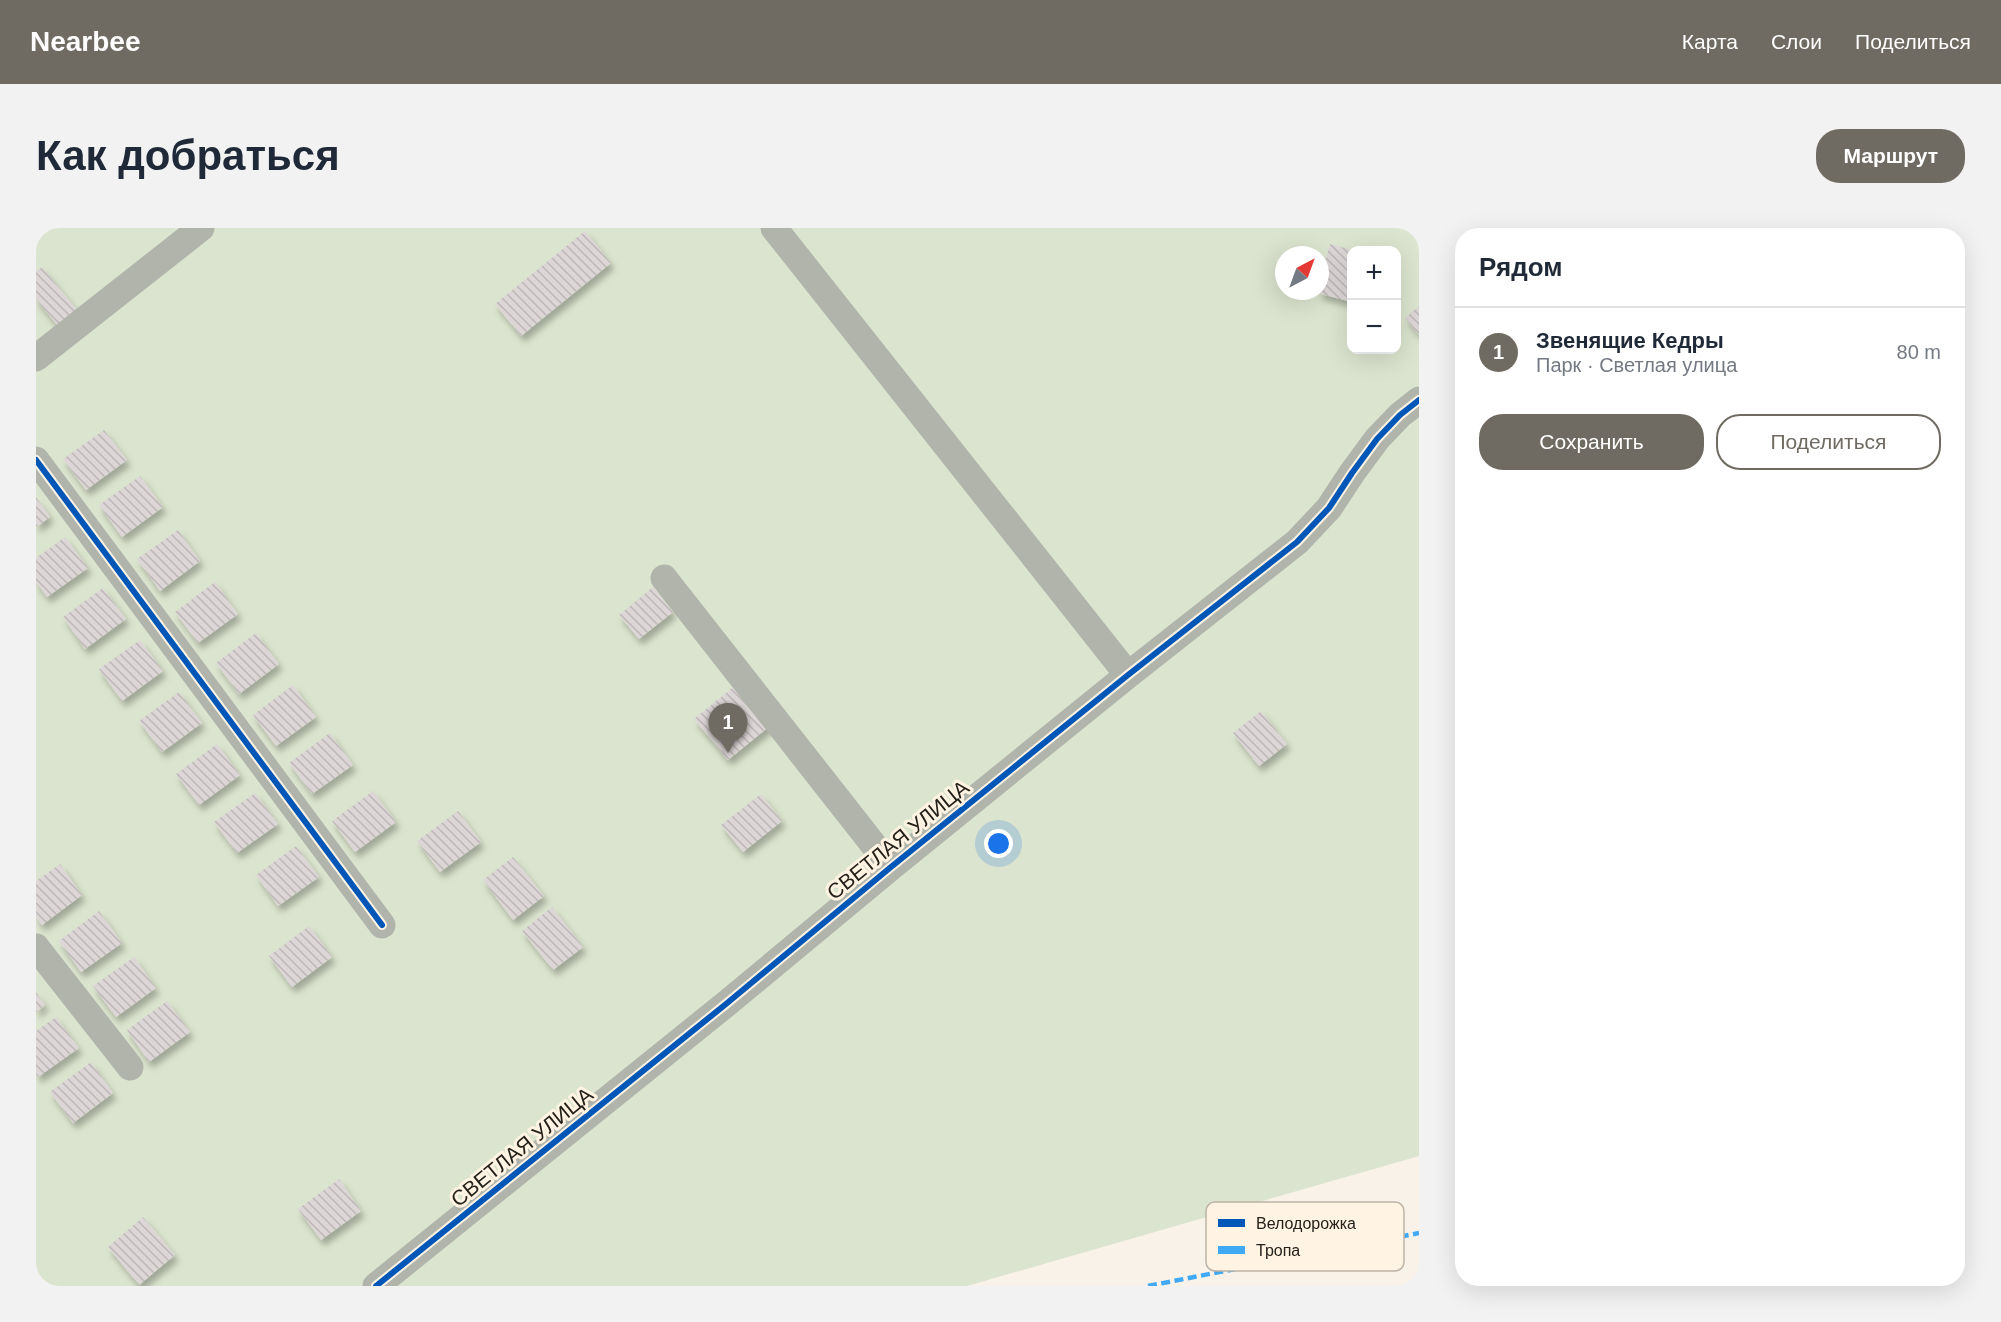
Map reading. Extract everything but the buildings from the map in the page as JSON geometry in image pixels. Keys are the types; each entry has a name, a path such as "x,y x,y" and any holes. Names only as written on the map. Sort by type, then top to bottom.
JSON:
{"street":[{"path":"36,358 201,228"},
{"path":"774,228 1128,675"},
{"name":"СВЕТЛАЯ УЛИЦА","path":"376,1286 726,1004 1128,675 1297,542 1329,508 1377,439 1400,415 1419,400"},
{"path":"36,460 382,925"},
{"path":"664,578 891,867"},
{"path":"36,947 130,1067"}],"green space":[{"path":"36,228 1419,228 1419,1156 1259,1202 1206,1202 1206,1217 967,1286 36,1286"}],"marked path":[{"path":"1404,1236 1419,1233"},
{"path":"1148,1286 1225,1271"}],"cycle path":[{"path":"376,1286 726,1004 1128,675 1297,542 1329,508 1377,439 1400,415 1419,400"},
{"path":"36,460 382,925"}],"place":[{"name":"Звенящие Кедры","path":"728,753"}]}
